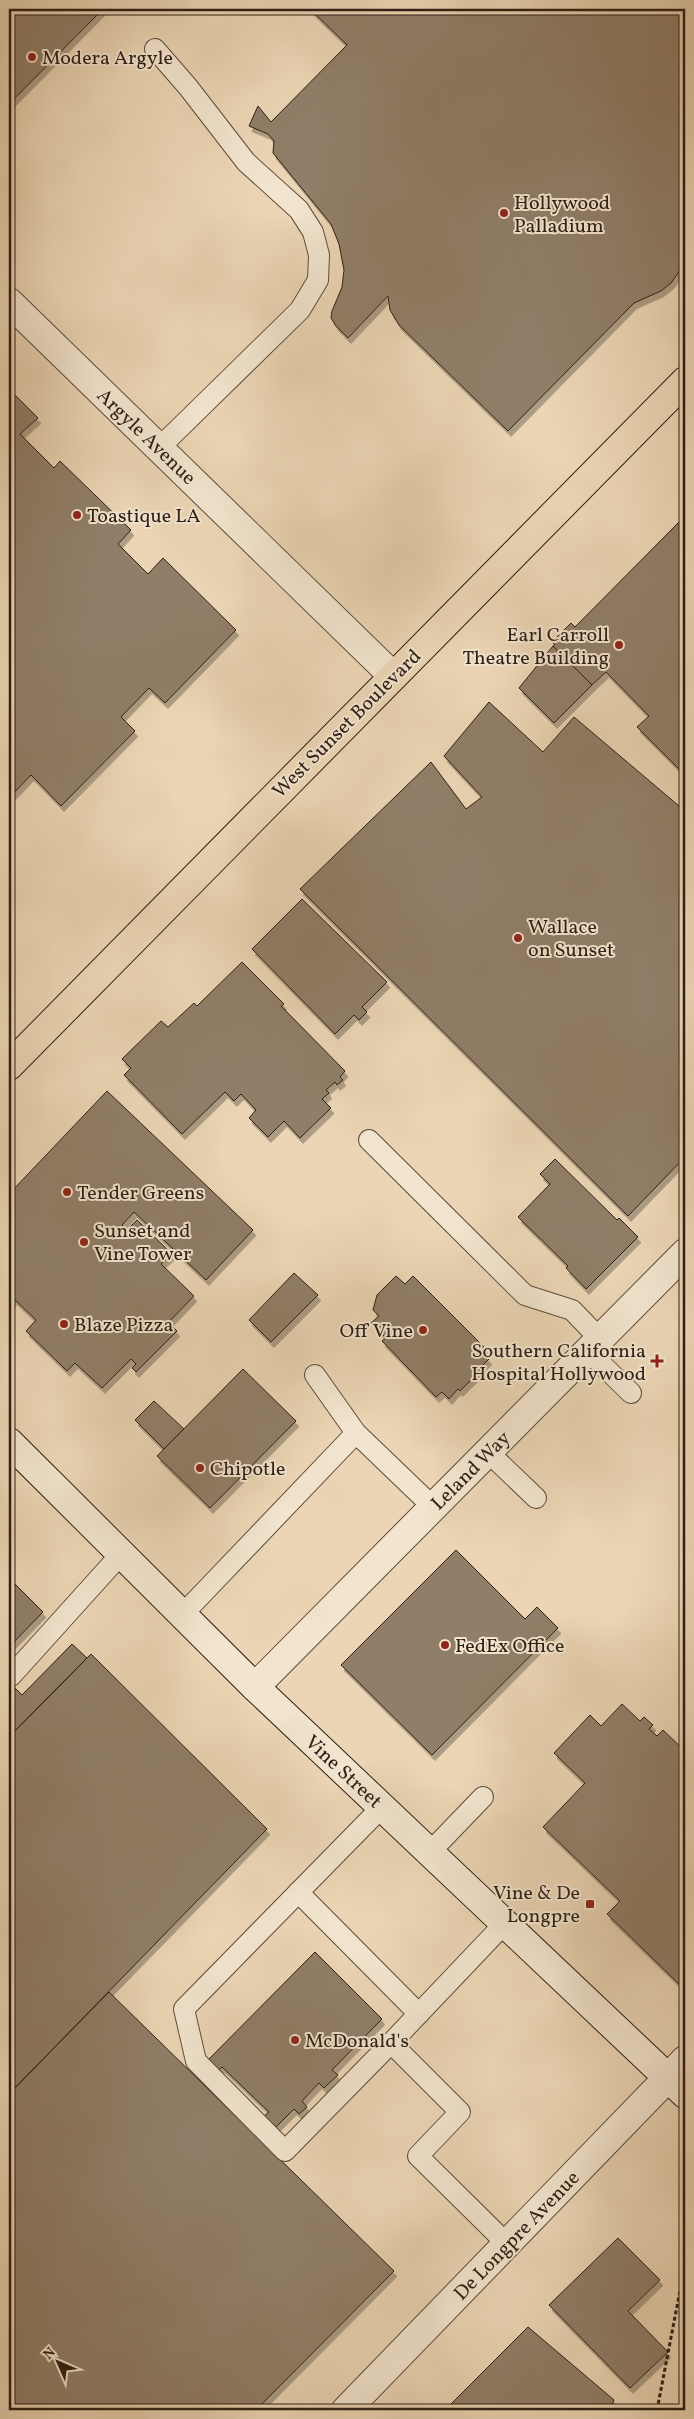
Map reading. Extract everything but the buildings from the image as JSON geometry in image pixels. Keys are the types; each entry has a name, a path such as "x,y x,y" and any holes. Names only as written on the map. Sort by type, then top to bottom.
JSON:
{"main road":[{"name":"West Sunset Boulevard","path":"9,1066 685,382"}],"street":[{"name":"Argyle Avenue","path":"9,302 393,676"},
{"name":"Leland Way","path":"255,1687 685,1253"},
{"name":"Vine Street","path":"9,1442 255,1687 505,1923 680,2077"},
{"name":"De Longpre Avenue","path":"346,2410 507,2244 680,2077"}],"lane":[{"path":"155,49 188,87 246,162 299,210 313,232 319,255 318,280 300,310 159,448"},
{"path":"369,1140 525,1295 572,1310 594,1345 631,1393"},
{"path":"315,1375 356,1433 434,1508"},
{"path":"183,1614 356,1433"},
{"path":"488,1452 536,1498"},
{"path":"11,1676 122,1553"},
{"path":"430,1852 484,1797"},
{"path":"382,1807 184,2009 196,2061 285,2151 392,2043 505,1923"},
{"path":"298,1892 419,2014"},
{"path":"392,2043 460,2112 418,2156 507,2244"}],"path":[{"path":"657,2410 685,2265"}],"place":[{"name":"Modera Argyle","path":"32,57"},
{"name":"Hollywood Palladium","path":"504,213"},
{"name":"Toastique LA","path":"77,515"},
{"name":"Earl Carroll Theatre Building","path":"619,645"},
{"name":"Wallace on Sunset","path":"518,938"},
{"name":"Tender Greens","path":"67,1192"},
{"name":"Sunset and Vine Tower","path":"84,1242"},
{"name":"Blaze Pizza","path":"64,1324"},
{"name":"Off Vine","path":"423,1330"},
{"name":"Southern California Hospital Hollywood","path":"657,1361"},
{"name":"Chipotle","path":"200,1468"},
{"name":"FedEx Office","path":"445,1645"},
{"name":"Vine & De Longpre","path":"590,1904"},
{"name":"McDonald's","path":"295,2040"}]}
